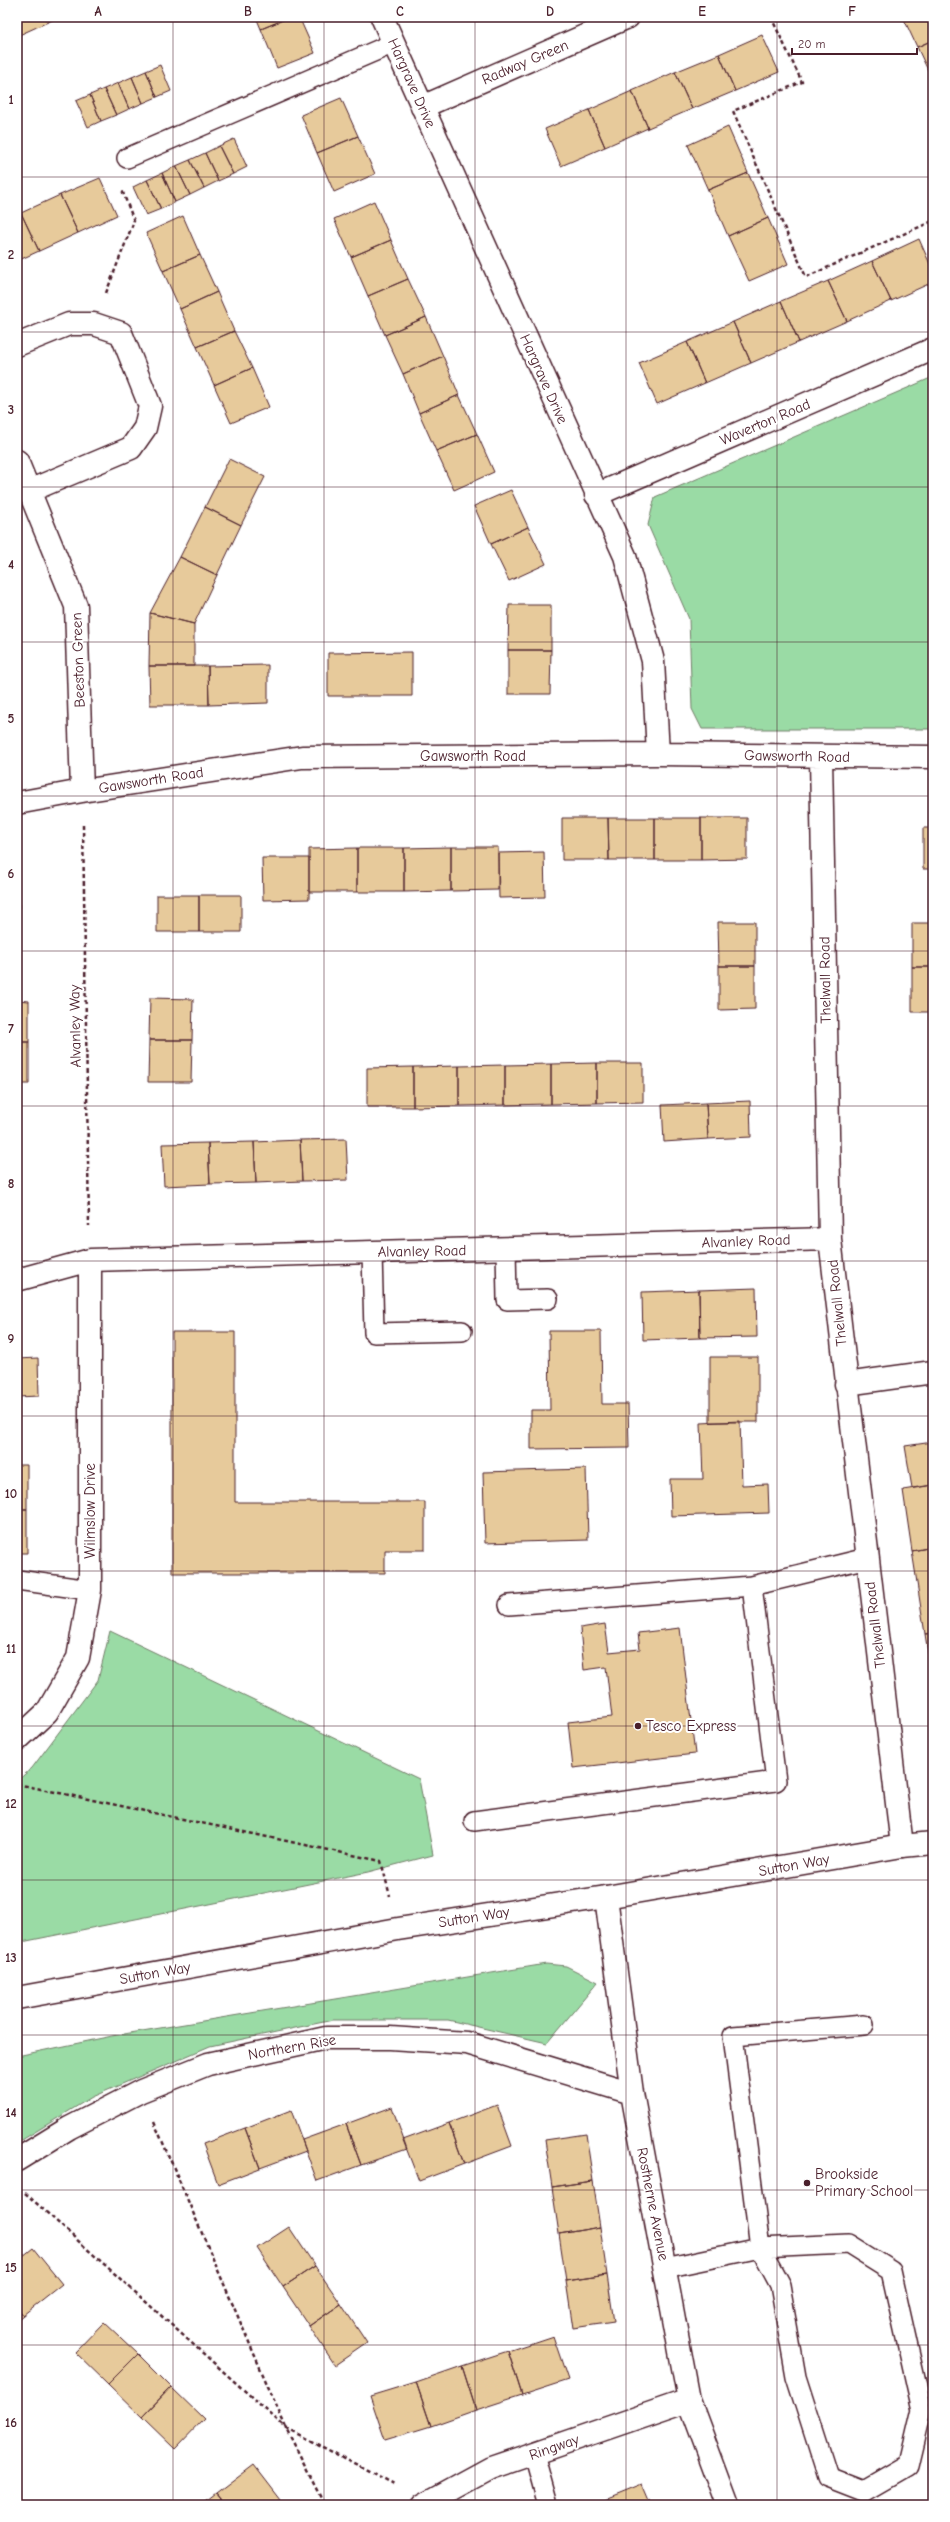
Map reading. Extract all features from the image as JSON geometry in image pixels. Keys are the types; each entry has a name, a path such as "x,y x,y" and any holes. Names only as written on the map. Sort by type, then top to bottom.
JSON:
{"street":[{"name":"Hargrave Drive","path":"382,17 596,495 625,556 653,661 658,754"},
{"name":"Radway Green","path":"422,107 628,17"},
{"path":"17,345 69,324 94,324 121,333 150,406 145,428 132,448 29,491"},
{"name":"Waverton Road","path":"596,495 933,349"},
{"name":"Beeston Green","path":"17,461 76,606 82,790"},
{"name":"Gawsworth Road","path":"17,804 82,790 302,757 658,754 821,757 933,757"},
{"name":"Thelwall Road","path":"821,757 830,1239 902,1846"},
{"name":"Alvanley Road","path":"17,1280 90,1260 830,1239"},
{"name":"Wilmslow Drive","path":"17,1740 47,1712 78,1658 90,1590 90,1260"},
{"path":"846,1384 933,1372"},
{"name":"Sutton Way","path":"17,1998 398,1929 606,1897 902,1846 933,1843"},
{"name":"Rostherne Avenue","path":"606,1897 632,2094 690,2400 728,2505"},
{"name":"Northern Rise","path":"17,2160 69,2128 141,2091 208,2064 256,2052 326,2038 390,2038 467,2043 632,2094"},
{"name":"Ringway","path":"426,2503 491,2468 690,2400"}],"lane":[{"path":"127,158 394,43"},
{"path":"506,1248 507,1300 548,1299"},
{"path":"372,1252 374,1333 462,1331"},
{"path":"509,1605 752,1586 867,1558"},
{"path":"17,1580 90,1590"},
{"path":"474,1821 776,1781 752,1586"},
{"path":"665,2268 760,2248 848,2244 891,2271 922,2410 909,2465 864,2490 828,2477 796,2378 780,2285 760,2248 733,2036 864,2025"},
{"path":"534,2454 548,2505"}],"path":[{"path":"771,17 802,82 733,111 806,277 933,221"},
{"path":"94,324 134,221 120,185 127,158"},
{"name":"Alvanley Way","path":"82,790 90,1260"},
{"path":"17,1784 381,1861 398,1929"},
{"path":"141,2091 286,2428 326,2505"},
{"path":"23,2191 286,2428 426,2503"}],"green space":[{"path":"933,377 933,729 702,729 692,709 689,619 648,525 655,497"},
{"path":"110,1631 419,1779 433,1855 368,1872 17,1943 17,1781 32,1768 98,1680"},
{"path":"546,1964 566,1966 598,1982 547,2043 448,2020 333,2020 210,2046 92,2097 17,2143 17,2056 112,2036"}],"building":[{"path":"17,17 45,17 48,22 17,36"},
{"path":"45,17 59,17 48,22"},
{"path":"256,17 290,17 261,29"},
{"path":"290,17 299,17 315,53 277,68 261,29"},
{"path":"903,17 933,17 933,40 917,47"},
{"path":"762,35 779,72 735,91 719,54"},
{"path":"933,40 933,81 917,47"},
{"path":"719,54 735,91 692,109 675,72"},
{"path":"160,65 171,91 157,97 146,71"},
{"path":"146,71 157,97 143,103 132,77"},
{"path":"675,72 692,109 648,128 632,91"},
{"path":"132,77 143,103 129,109 118,83"},
{"path":"118,83 129,109 116,115 104,89"},
{"path":"104,89 116,115 101,121 90,95"},
{"path":"632,91 648,128 605,147 589,110"},
{"path":"90,95 101,121 88,127 76,101"},
{"path":"341,98 358,136 317,153 301,115"},
{"path":"589,110 605,147 561,166 545,129"},
{"path":"728,127 748,173 708,190 688,145"},
{"path":"358,136 375,174 334,192 317,153"},
{"path":"234,139 247,167 233,174 219,146"},
{"path":"219,146 233,174 218,181 205,153"},
{"path":"205,153 218,181 204,188 190,160"},
{"path":"190,160 204,188 190,195 176,166"},
{"path":"176,166 190,195 175,202 162,173"},
{"path":"162,173 175,202 161,209 147,180"},
{"path":"748,173 768,218 728,236 708,190"},
{"path":"100,178 117,215 78,233 60,195"},
{"path":"147,180 161,209 146,215 133,187"},
{"path":"60,195 78,233 39,251 21,213"},
{"path":"374,201 391,240 351,257 334,219"},
{"path":"21,213 39,251 17,261 17,215"},
{"path":"183,216 200,255 163,271 146,233"},
{"path":"768,218 788,264 749,281 728,236"},
{"path":"919,239 933,271 933,282 891,301 872,261"},
{"path":"391,240 408,279 368,296 351,257"},
{"path":"200,255 217,292 180,309 163,271"},
{"path":"872,261 891,301 847,321 828,281"},
{"path":"408,279 426,317 385,335 368,296"},
{"path":"828,281 847,321 799,342 781,301"},
{"path":"217,292 234,331 197,347 180,309"},
{"path":"781,301 799,342 751,363 733,322"},
{"path":"426,317 443,356 403,374 385,335"},
{"path":"733,322 751,363 705,383 687,342"},
{"path":"234,331 252,368 214,385 197,347"},
{"path":"687,342 705,383 657,404 639,363"},
{"path":"443,356 459,395 419,413 403,374"},
{"path":"252,368 269,407 231,423 214,385"},
{"path":"459,395 477,434 436,451 419,413"},
{"path":"477,434 494,472 454,490 436,451"},
{"path":"229,459 265,477 241,525 205,507"},
{"path":"511,490 528,527 491,544 474,506"},
{"path":"205,507 241,525 217,575 180,557"},
{"path":"528,527 546,564 509,581 491,544"},
{"path":"180,557 217,575 194,624 150,613"},
{"path":"509,605 551,605 551,650 508,650"},
{"path":"150,613 194,624 194,666 149,666"},
{"path":"508,650 551,650 550,694 508,694"},
{"path":"412,652 412,696 328,696 328,653"},
{"path":"268,665 268,703 209,705 208,666"},
{"path":"149,666 208,666 209,705 150,705"},
{"path":"562,818 608,818 609,860 562,860"},
{"path":"608,818 655,818 655,860 609,860"},
{"path":"655,818 701,818 701,860 655,860"},
{"path":"701,818 747,818 747,859 701,860"},
{"path":"923,828 933,828 933,869 923,869"},
{"path":"451,847 451,891 404,892 404,848"},
{"path":"451,847 498,847 498,890 451,891"},
{"path":"357,848 404,848 404,892 357,892"},
{"path":"357,848 357,892 309,892 309,849"},
{"path":"544,852 545,897 499,898 498,853"},
{"path":"262,858 309,858 309,899 263,900"},
{"path":"17,890 19,890 19,932 17,932"},
{"path":"157,895 199,895 199,932 157,932"},
{"path":"199,895 241,895 241,932 199,932"},
{"path":"718,922 755,922 755,966 719,966"},
{"path":"912,923 933,923 933,967 912,967"},
{"path":"719,966 755,966 755,1009 719,1010"},
{"path":"912,967 933,967 933,1012 912,1012"},
{"path":"150,998 193,999 192,1040 149,1040"},
{"path":"17,1000 29,1001 29,1042 17,1042"},
{"path":"149,1040 192,1040 191,1082 148,1082"},
{"path":"17,1042 29,1042 29,1084 17,1084"},
{"path":"597,1063 597,1103 551,1104 551,1064"},
{"path":"597,1063 643,1063 643,1102 597,1103"},
{"path":"551,1064 551,1104 505,1105 505,1065"},
{"path":"505,1065 505,1105 459,1106 459,1066"},
{"path":"459,1066 459,1106 413,1107 413,1067"},
{"path":"413,1067 413,1107 367,1107 367,1068"},
{"path":"750,1101 751,1137 708,1139 706,1103"},
{"path":"706,1103 708,1139 664,1142 662,1105"},
{"path":"346,1139 348,1180 302,1181 300,1140"},
{"path":"300,1140 302,1181 256,1183 254,1142"},
{"path":"254,1142 256,1183 210,1184 208,1143"},
{"path":"208,1143 210,1184 164,1186 162,1144"},
{"path":"756,1288 757,1337 700,1338 699,1290"},
{"path":"699,1290 700,1338 643,1340 642,1292"},
{"path":"549,1331 601,1331 602,1404 628,1404 629,1448 531,1449 531,1410 550,1410"},
{"path":"172,1332 235,1332 235,1502 425,1502 425,1550 385,1550 385,1573 172,1573"},
{"path":"710,1357 758,1357 758,1422 710,1422"},
{"path":"38,1358 39,1396 17,1397 17,1359"},
{"path":"740,1421 742,1485 768,1484 769,1513 671,1516 670,1479 703,1479 701,1423"},
{"path":"933,1442 933,1485 912,1488 905,1446"},
{"path":"17,1465 27,1465 27,1509 17,1509"},
{"path":"586,1469 588,1540 485,1543 483,1472"},
{"path":"933,1485 933,1547 912,1551 903,1490"},
{"path":"17,1509 27,1509 27,1553 17,1553"},
{"path":"933,1547 933,1633 925,1634 912,1551"},
{"path":"605,1624 609,1652 640,1649 638,1633 680,1628 695,1754 573,1768 568,1722 612,1717 606,1667 584,1670 580,1628"},
{"path":"933,1633 933,1677 932,1678 925,1634"},
{"path":"497,2105 512,2146 464,2164 449,2123"},
{"path":"392,2107 407,2149 361,2165 346,2124"},
{"path":"291,2110 306,2151 260,2168 245,2128"},
{"path":"449,2123 464,2164 419,2181 403,2140"},
{"path":"346,2124 361,2165 317,2181 302,2140"},
{"path":"245,2128 260,2168 218,2184 203,2144"},
{"path":"586,2134 593,2181 552,2187 545,2140"},
{"path":"593,2181 600,2227 559,2234 552,2187"},
{"path":"289,2227 315,2266 283,2287 257,2248"},
{"path":"600,2227 607,2275 566,2281 559,2234"},
{"path":"33,2248 62,2284 23,2315 17,2307 17,2261"},
{"path":"315,2266 341,2304 309,2326 283,2287"},
{"path":"607,2275 614,2322 573,2328 566,2281"},
{"path":"341,2304 367,2343 335,2365 309,2326"},
{"path":"17,2307 23,2315 17,2320"},
{"path":"104,2322 138,2354 108,2384 75,2352"},
{"path":"553,2336 568,2380 522,2395 508,2351"},
{"path":"508,2351 522,2395 476,2410 462,2366"},
{"path":"138,2354 171,2387 142,2417 108,2384"},
{"path":"462,2366 476,2410 431,2426 416,2382"},
{"path":"416,2382 431,2426 385,2440 370,2396"},
{"path":"171,2387 204,2419 175,2449 142,2417"},
{"path":"254,2465 281,2500 274,2505 225,2505 216,2494"},
{"path":"642,2484 651,2505 608,2505 605,2499"},
{"path":"216,2494 225,2505 202,2505"}],"place":[{"name":"Tesco Express","path":"638,1726"},
{"name":"Brookside Primary School","path":"807,2183"}]}
